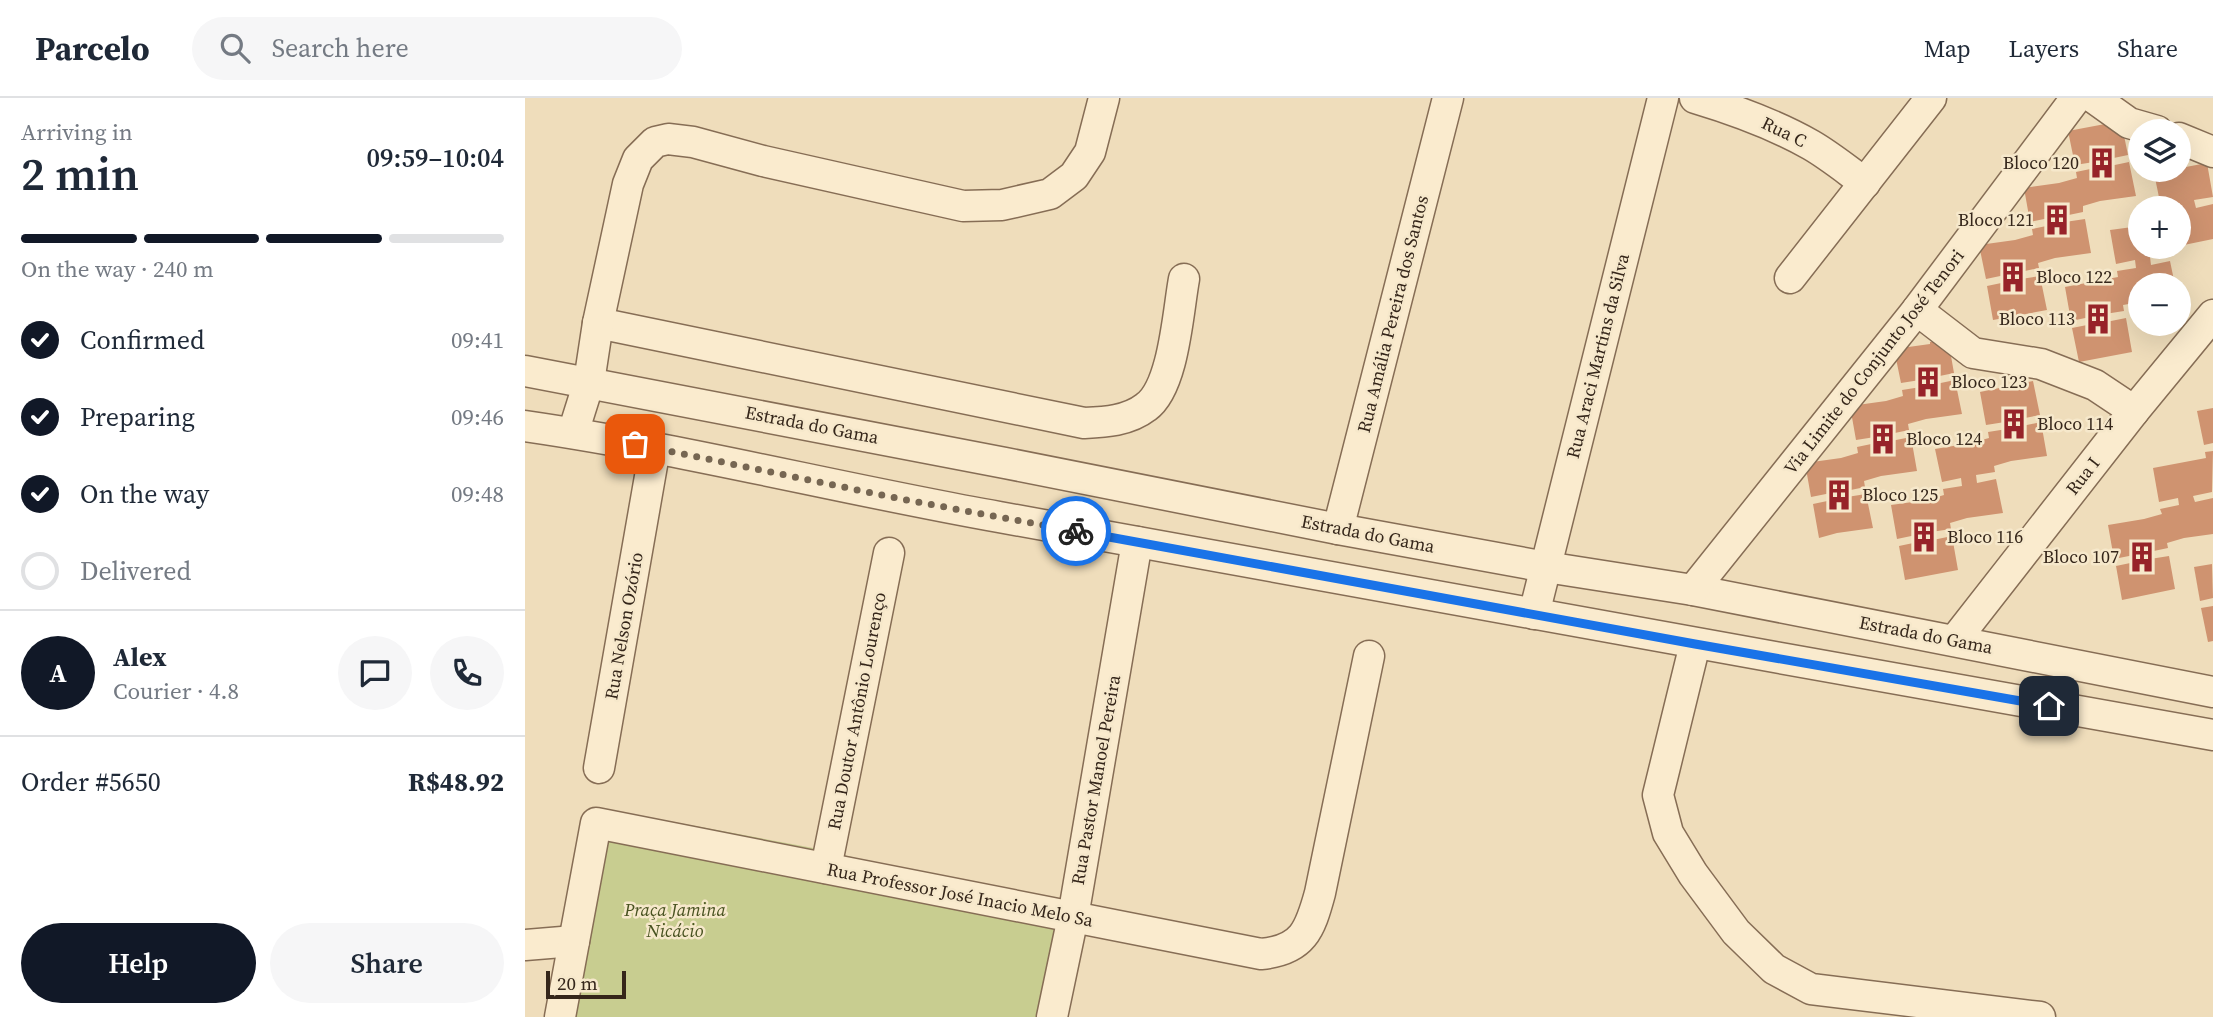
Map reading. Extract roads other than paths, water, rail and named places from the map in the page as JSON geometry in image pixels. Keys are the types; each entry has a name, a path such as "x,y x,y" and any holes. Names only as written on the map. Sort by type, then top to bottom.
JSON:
{"street":[{"path":"573,433 590,371 628,184 638,159 655,142 668,139 693,142 763,161 963,206 1002,205 1050,194 1074,176 1090,152 1104,98"},
{"name":"Rua Amália Pereira dos Santos","path":"1338,529 1448,98"},
{"name":"Rua Araci Martins da Silva","path":"1534,614 1663,98"},
{"name":"Rua C","path":"1695,98 1737,111 1780,129 1813,146 1865,183"},
{"path":"1790,278 1931,98"},
{"name":"Via Limite do Conjunto José Tenori","path":"1692,590 1917,310 2076,98"},
{"path":"2094,98 2128,122"},
{"path":"2191,143 2213,152"},
{"path":"598,323 1084,423 1114,421 1147,407 1161,387 1169,363 1184,279"},
{"path":"1917,310 1973,353 2041,364 2095,385 2134,411"},
{"name":"Rua I","path":"1955,640 2134,411 2213,315"},
{"name":"Estrada do Gama","path":"525,371 590,371 1338,529 1546,567 1692,590 2213,692"},
{"path":"525,426 655,448 906,500 1695,644 2213,735"},
{"name":"Rua Nelson Ozório","path":"599,768 655,448"},
{"name":"Rua Pastor Manoel Pereira","path":"1052,1017 1073,917 1137,542"},
{"name":"Rua Doutor Antônio Lourenço","path":"826,868 889,553"},
{"path":"1695,644 1658,795 1668,833 1693,874 1736,932 1774,970 1811,989 2040,1017"},
{"name":"Rua Professor José Inacio Melo Sa","path":"574,941 596,823 1261,954 1277,953 1290,948 1303,937 1312,923 1369,656"},
{"path":"525,945 574,941 560,1017"}],"place":[{"name":"Bloco 120","path":"2102,163"},
{"name":"Bloco 121","path":"2057,220"},
{"name":"Bloco 122","path":"2013,277"},
{"name":"Bloco 113","path":"2098,319"},
{"name":"Bloco 123","path":"1928,382"},
{"name":"Bloco 114","path":"2014,424"},
{"name":"Bloco 124","path":"1883,439"},
{"name":"Bloco 125","path":"1839,495"},
{"name":"Bloco 116","path":"1924,537"},
{"name":"Bloco 107","path":"2142,557"}],"park label":[{"name":"Praça Jamina Nicácio","path":"675,920"}]}
